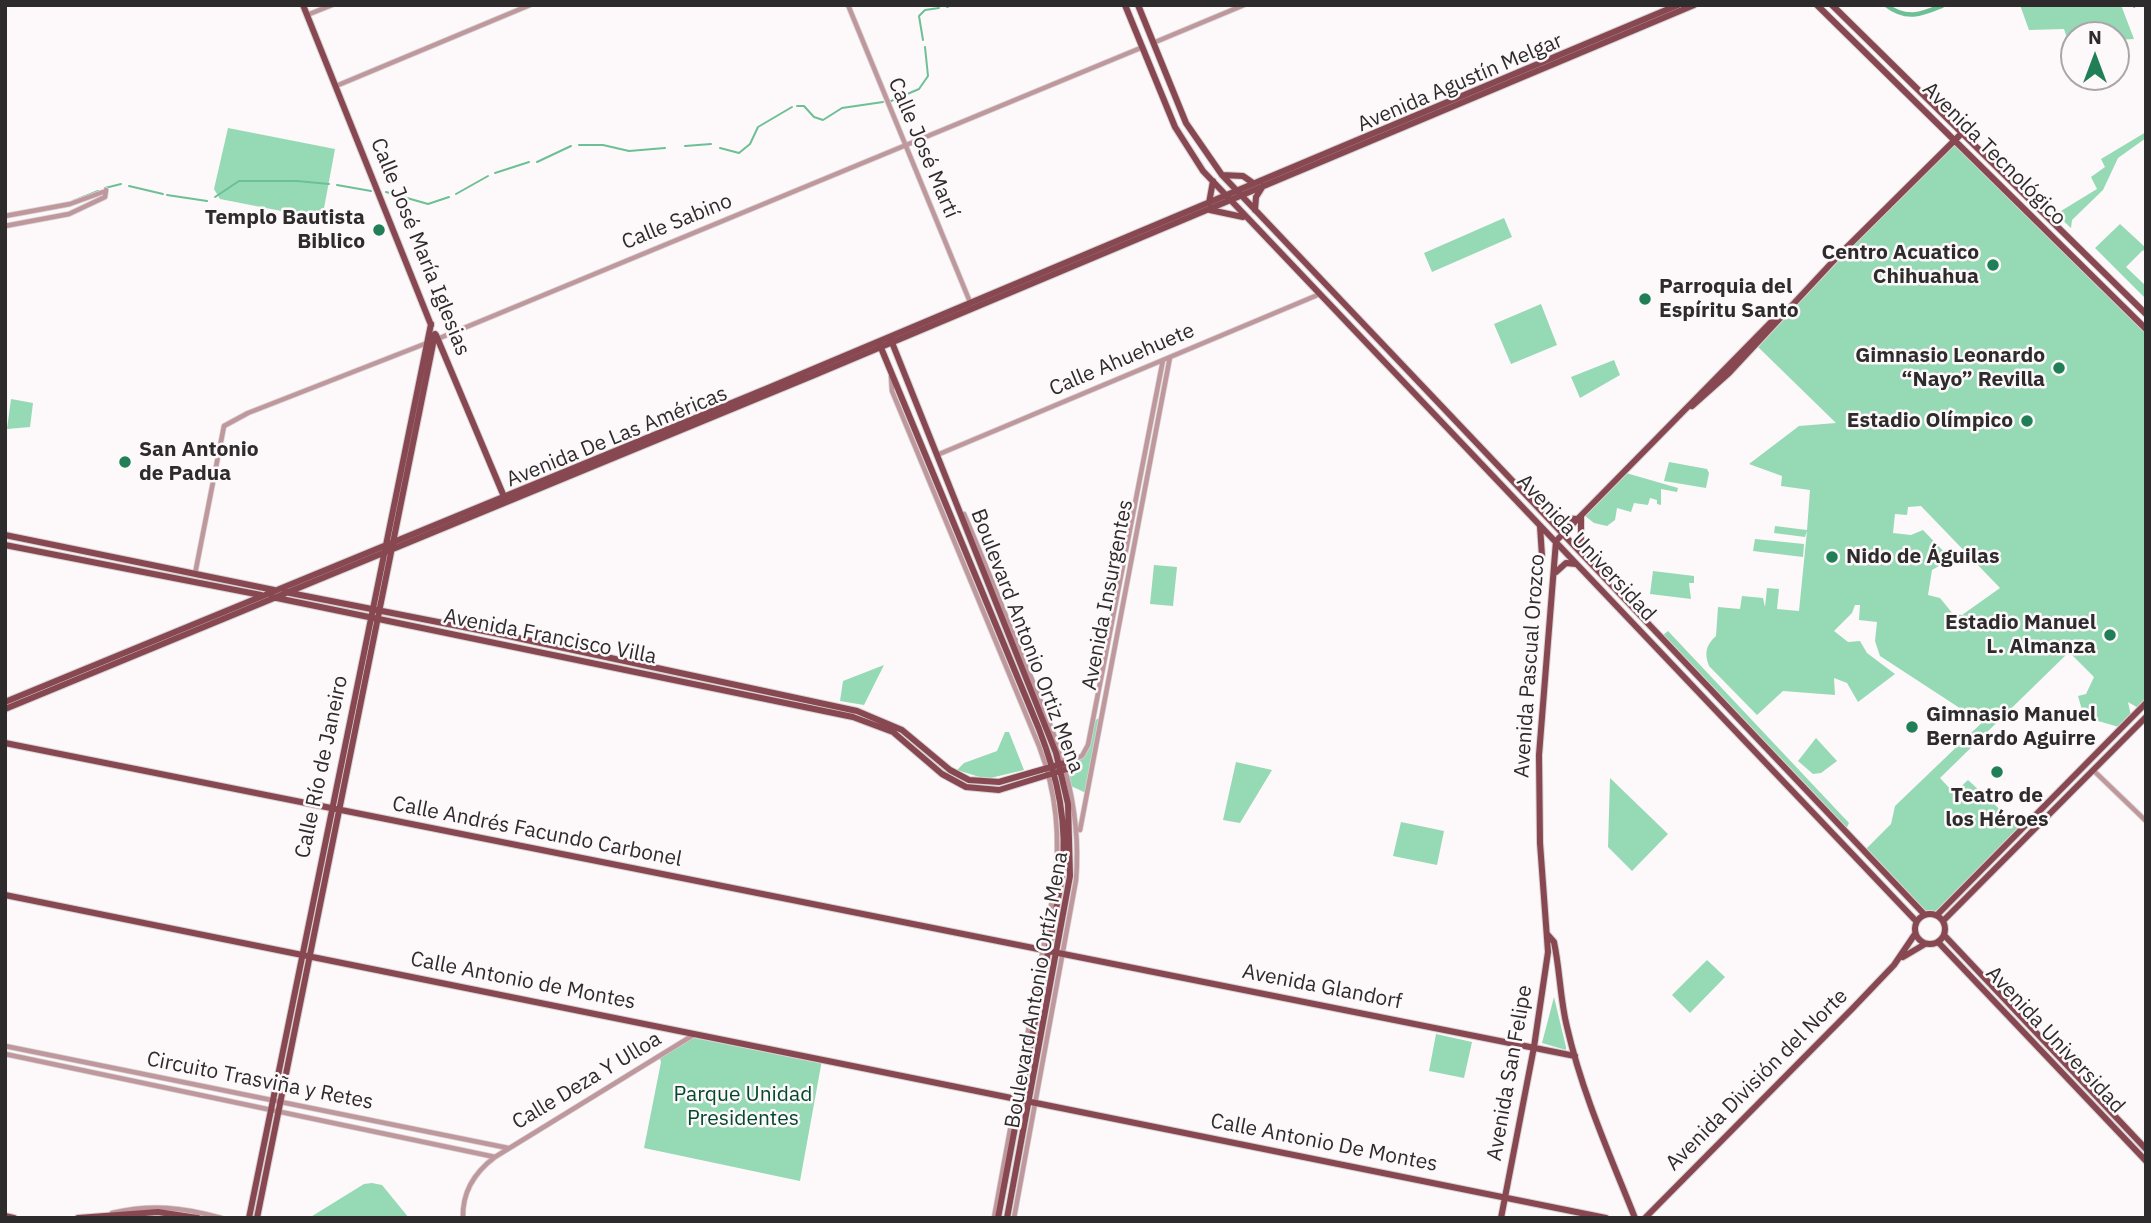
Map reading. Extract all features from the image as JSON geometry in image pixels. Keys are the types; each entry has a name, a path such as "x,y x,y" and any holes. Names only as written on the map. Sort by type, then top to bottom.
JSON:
{"main road":[{"name":"Calle José María Iglesias","path":"303,5 436,338 505,499"},
{"name":"Avenida Universidad","path":"1125,5 1175,127 1213,181 1916,921"},
{"name":"Avenida Universidad","path":"1138,5 1186,123 1222,175 1924,914"},
{"name":"Avenida Agustín Melgar","path":"1239,192 1253,183 1678,5"},
{"name":"Avenida Agustín Melgar","path":"1239,192 1264,184 1694,5"},
{"name":"Avenida Tecnológico","path":"1817,5 2146,329"},
{"name":"Avenida Tecnológico","path":"1832,5 2146,314"},
{"name":"Avenida Pascual Orozco","path":"1635,1218 1612,1168 1575,1056 1564,1011 1554,942 1547,934 1540,844 1539,755 1556,541 1690,407 1729,373 1783,313 1963,132"},
{"path":"1222,175 1243,176 1253,183"},
{"path":"1213,181 1208,207 1250,220"},
{"path":"1255,210 1256,197 1264,184"},
{"name":"Avenida De Las Américas","path":"889,339 1239,192"},
{"name":"Avenida De Las Américas","path":"5,709 274,594 879,344 970,302 1208,207"},
{"name":"Calle Río de Janeiro","path":"257,1218 302,954 374,620 431,324"},
{"name":"Calle Río de Janeiro","path":"389,546 436,338"},
{"name":"Boulevard Antonio Ortiz Mena","path":"889,339 898,356 1068,804 1072,853 1017,1098 996,1218"},
{"name":"Boulevard Antonio Ortiz Mena","path":"879,344 1057,770 1063,858 1048,1012 1023,1152 1007,1218"},
{"path":"886,362 898,356"},
{"path":"1547,517 1580,518 1582,554"},
{"path":"1539,524 1542,556"},
{"name":"Avenida Francisco Villa","path":"5,535 195,574 374,620 853,717 893,732 942,774 972,788 999,790 1041,778 1057,770"},
{"name":"Avenida Francisco Villa","path":"5,545 263,596 274,594"},
{"name":"Avenida De Las Américas","path":"274,594 285,592 389,546"},
{"path":"1555,574 1566,563 1578,564"},
{"path":"235,590 240,600 238,606"},
{"name":"Avenida Francisco Villa","path":"285,592 858,711 902,730 950,770 969,780 999,782 1057,770"},
{"path":"5,702 263,596"},
{"path":"1937,915 2146,704"},
{"path":"1943,921 2092,769 2144,722"},
{"name":"Calle Andrés Facundo Carbonel","path":"5,743 1052,951"},
{"name":"Calle Río de Janeiro","path":"277,1100 310,956 335,809"},
{"name":"Calle Antonio de Montes","path":"5,895 1032,1101"},
{"path":"1924,914 1937,915 1943,921 1944,935 1938,942 1925,944 1915,934 1916,921 1924,914"},
{"name":"Avenida San Felipe","path":"1501,1218 1534,1047 1548,952 1547,934"},
{"name":"Avenida División del Norte","path":"1645,1218 1894,965 1915,934"},
{"name":"Avenida Universidad","path":"1944,935 2146,1149"},
{"name":"Avenida Universidad","path":"1938,942 2146,1161"},
{"name":"Avenida División del Norte","path":"1894,965 1925,944"},
{"name":"Avenida Glandorf","path":"1052,951 1575,1056"},
{"name":"Calle Antonio De Montes","path":"1032,1101 1606,1218"},
{"name":"Calle Río de Janeiro","path":"249,1218 275,1110"},
{"path":"79,1218 158,1212 198,1218"},
{"path":"5,1216 14,1218"}],"street":[{"path":"307,15 332,5"},
{"path":"336,86 530,5"},
{"name":"Calle José Martí","path":"848,5 970,302"},
{"path":"1153,43 1244,5"},
{"name":"Calle Sabino","path":"195,574 224,426 248,413 426,344 1143,47"},
{"path":"5,216 70,204 104,191 105,197 80,210 5,226"},
{"name":"Calle Ahuehuete","path":"936,455 1321,294"},
{"name":"Avenida Insurgentes","path":"1078,838 1170,357"},
{"name":"Avenida Insurgentes","path":"1057,770 1082,756 1088,745 1163,360"},
{"path":"891,375 892,391 987,621 1057,770 1058,829 1052,951"},
{"name":"Boulevard Antonio Ortíz Mena","path":"953,501 960,506 988,573 1078,838 1076,880 1052,951"},
{"path":"2092,769 2146,821"},
{"name":"Calle Deza Y Ulloa","path":"463,1218 465,1200 473,1178 495,1157 695,1033"},
{"name":"Circuito Trasviña y Retes","path":"5,1046 508,1148"},
{"name":"Circuito Trasviña y Retes","path":"5,1054 495,1157"},
{"name":"Boulevard Antonio Ortíz Mena","path":"1014,1218 1023,1152"},
{"path":"103,1216 154,1206 219,1218"}],"green space":[{"path":"2020,5 2121,5 2127,21 2060,21 2060,29 2029,30"},
{"path":"228,128 335,149 322,219 220,199 214,189"},
{"path":"2146,132 2146,138 2118,158 2103,190 2072,220 2071,228 2056,214 2097,189 2091,177 2105,167 2101,159"},
{"path":"1955,140 2146,329 2146,704 2140,709 2128,702 2131,716 2119,727 2084,717 2078,696 2086,694 2094,677 2069,652 1940,778 1954,793 1968,780 2021,829 1937,915 1924,914 1864,851 1891,824 1895,806 1992,713 1978,720 1880,656 1875,641 1877,622 1859,620 1860,605 1855,605 1852,613 1834,631 1848,642 1860,641 1867,653 1895,674 1858,702 1847,683 1834,678 1835,695 1783,691 1757,715 1707,661 1707,650 1716,636 1718,607 1740,609 1742,596 1763,598 1765,607 1767,588 1779,589 1777,609 1799,611 1807,531 1805,537 1774,533 1775,526 1807,530 1810,490 1781,486 1782,476 1749,464 1799,426 1836,423 1756,345","holes":["1921,506 2000,588 1962,615 1953,614 1940,598 1928,595 1932,570 1951,559 1923,530 1911,535 1893,533 1895,514 1907,515 1908,507"]},
{"path":"1504,218 1512,237 1432,272 1424,253"},
{"path":"2120,224 2146,248 2146,253 2143,250 2126,267 2146,286 2146,299 2095,248"},
{"path":"1541,304 1557,345 1511,364 1494,324"},
{"path":"1614,360 1620,375 1580,398 1571,377"},
{"path":"11,399 33,403 30,427 7,429"},
{"path":"1669,462 1707,469 1709,473 1706,488 1664,481"},
{"path":"1626,473 1678,488 1677,492 1661,489 1661,505 1650,498 1648,505 1634,503 1631,512 1617,508 1615,520 1607,526 1594,523 1584,515"},
{"path":"1755,539 1804,544 1803,557 1753,551"},
{"path":"1154,565 1177,567 1173,606 1150,604"},
{"path":"1653,571 1694,576 1694,583 1689,583 1691,599 1650,594"},
{"path":"1668,631 1849,823 1846,829 1662,636"},
{"path":"884,665 864,705 840,701 843,681"},
{"path":"1100,717 1086,793 1071,786 1065,763 1085,753 1093,722"},
{"path":"1005,732 1009,732 1024,770 986,779 957,770 964,763 997,751"},
{"path":"1816,738 1837,761 1821,773 1813,774 1798,761"},
{"path":"1236,762 1272,770 1240,823 1223,820"},
{"path":"1610,778 1668,834 1632,871 1608,847"},
{"path":"1401,822 1444,831 1437,865 1393,856"},
{"path":"1707,960 1725,977 1690,1013 1672,995"},
{"path":"1554,997 1566,1047 1566,1050 1542,1043"},
{"path":"1436,1034 1472,1042 1464,1078 1429,1071"},
{"name":"Parque Unidad Presidentes","path":"694,1035 822,1060 800,1181 644,1148 661,1062 659,1056"},
{"path":"364,1184 382,1185 409,1218 309,1218"}],"waterway":[{"path":"947,7 952,5"},
{"path":"1886,5 1908,14 1922,13 1944,5"},
{"path":"923,40 919,16 925,10 939,8"},
{"path":"891,101 919,89 928,76 925,47"},
{"path":"797,106 804,106 814,117 823,120 842,108 883,102"},
{"path":"720,148 739,153 750,144 758,127 792,107"},
{"path":"685,146 711,144"},
{"path":"579,145 603,145 629,151 665,148"},
{"path":"537,162 571,146"},
{"path":"495,173 529,162"},
{"path":"456,194 488,176"},
{"path":"215,197 239,181 329,184"},
{"path":"105,188 121,184"},
{"path":"337,185 371,191"},
{"path":"129,186 163,194"},
{"path":"73,201 98,191"},
{"path":"386,192 428,204 449,197"},
{"path":"167,195 207,201"}],"place":[{"name":"Templo Bautista Biblico","path":"379,230"},
{"name":"Centro Acuatico Chihuahua","path":"1993,265"},
{"name":"Parroquia del Espíritu Santo","path":"1645,299"},
{"name":"Gimnasio Leonardo “Nayo” Revilla","path":"2059,368"},
{"name":"Estadio Olímpico","path":"2027,421"},
{"name":"San Antonio de Padua","path":"125,462"},
{"name":"Nido de Águilas","path":"1832,557"},
{"name":"Estadio Manuel L. Almanza","path":"2110,635"},
{"name":"Gimnasio Manuel Bernardo Aguirre","path":"1912,727"},
{"name":"Teatro de los Héroes","path":"1997,772"}]}
